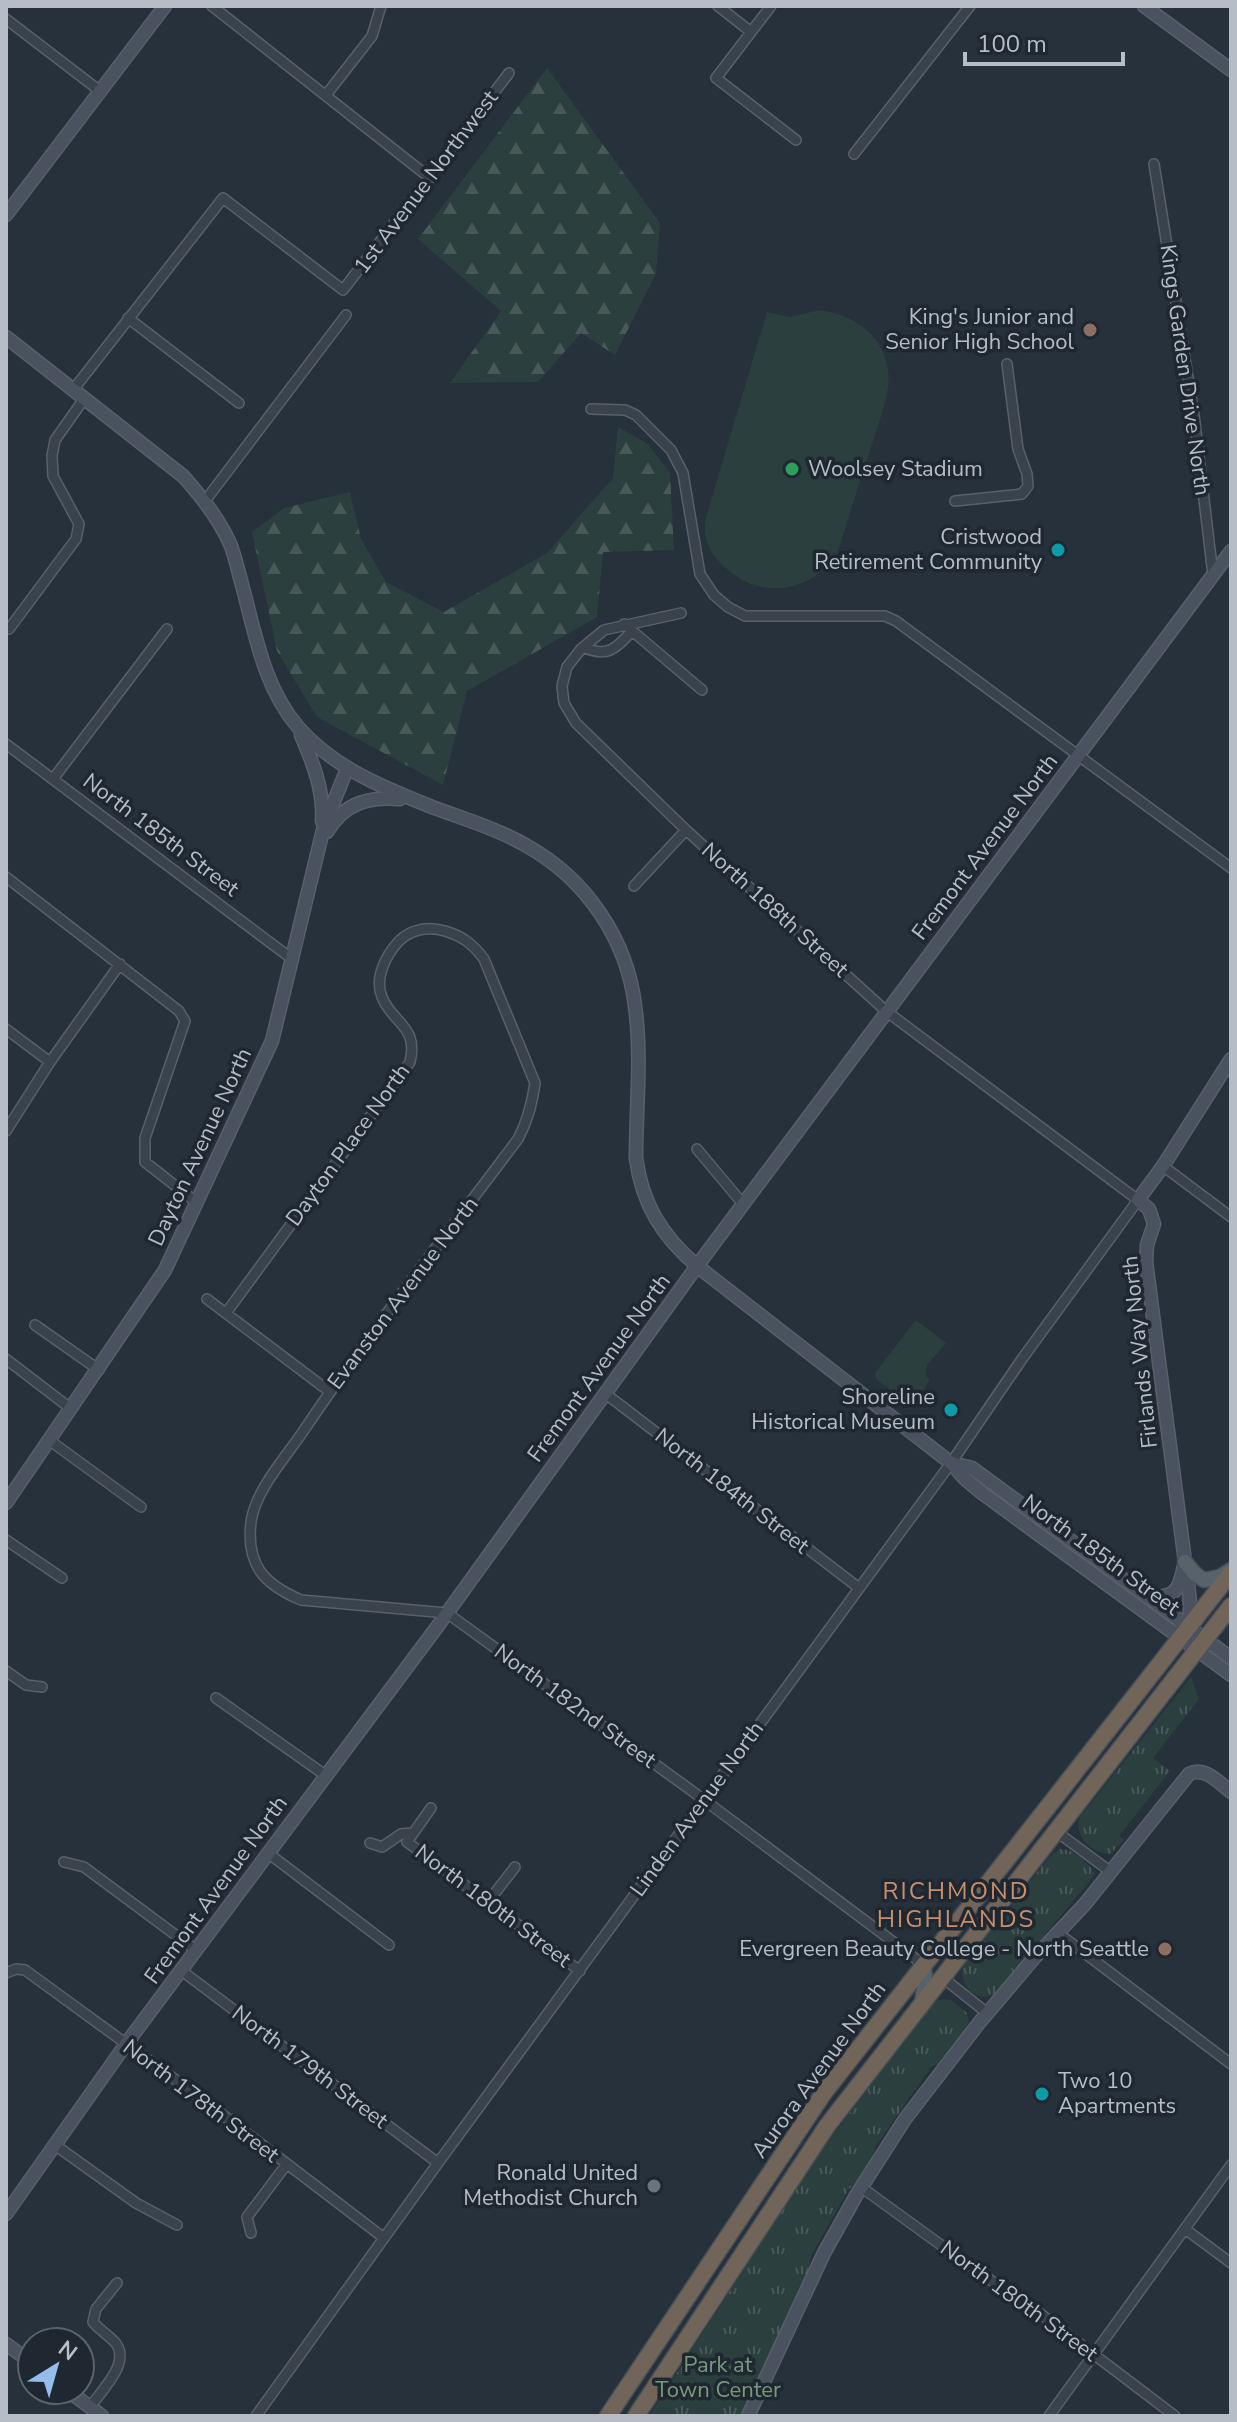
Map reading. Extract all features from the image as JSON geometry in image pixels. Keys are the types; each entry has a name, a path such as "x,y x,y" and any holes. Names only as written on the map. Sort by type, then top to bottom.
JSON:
{"highway":[{"name":"Aurora Avenue North","path":"608,2416 803,2123 1231,1571"},
{"name":"Aurora Avenue North","path":"636,2416 808,2155 922,2002 1231,1606"}],"main road":[{"path":"1185,1562 1204,1580 1211,1581 1231,1571"},
{"path":"1020,1842 1026,1850 1028,1868"},
{"path":"942,1977 940,1960 949,1933"},
{"path":"922,2002 924,1965"},
{"path":"803,2123 808,2155"},
{"path":"658,2342 667,2369"}],"street":[{"path":"6,215 165,6"},
{"path":"212,6 430,178"},
{"path":"326,95 372,36 381,6"},
{"path":"718,6 751,32"},
{"path":"771,6 716,78 796,140"},
{"path":"854,154 970,6"},
{"path":"1144,6 1231,70"},
{"path":"6,19 100,91"},
{"name":"1st Avenue Northwest","path":"128,318 223,198 343,290 509,73"},
{"name":"Kings Garden Drive North","path":"1154,164 1194,415 1213,575"},
{"path":"205,501 346,315"},
{"path":"73,390 128,318 239,403"},
{"path":"6,337 183,476 205,501 231,546 267,675 297,725 314,765 322,813 320,844"},
{"path":"955,501 1022,494 1028,486 1018,449 1007,364"},
{"path":"9,629 76,539 79,524 53,476 52,456 55,440 84,399"},
{"path":"591,409 625,410 636,415 671,450 683,473 700,574 714,595 728,607 745,616 885,616 896,621 1231,868"},
{"name":"Fremont Avenue North","path":"6,2214 126,2044 447,1613 697,1266 1231,551"},
{"name":"North 188th Street","path":"681,613 628,628 604,630 583,647 567,667 562,686 564,703 576,723 686,830 886,1011 1138,1200"},
{"path":"583,647 593,652 618,647 628,628 702,690"},
{"path":"53,779 167,629"},
{"name":"North 185th Street","path":"297,725 327,755 347,769 415,800 510,837 539,853 580,887 604,919 624,959 635,1005 636,1158 642,1193 668,1239 697,1266 951,1463 982,1493 1184,1632 1231,1675"},
{"name":"North 185th Street","path":"6,744 292,959"},
{"name":"Dayton Avenue North","path":"6,1503 165,1270 272,1041 331,804 347,769"},
{"path":"320,844 332,824 356,804 379,797 415,800"},
{"path":"634,886 686,830"},
{"path":"6,877 179,1011 185,1021 145,1138 145,1162 196,1202"},
{"name":"Dayton Place North","path":"226,1313 410,1062 413,1050 411,1040 382,998 379,982 382,968 394,946 406,935 419,929 437,928 458,935 475,946 484,959 535,1083"},
{"path":"6,1131 50,1062 120,964"},
{"path":"6,1029 50,1062"},
{"path":"1138,1200 1231,1059"},
{"name":"Evanston Avenue North","path":"447,1613 324,1604 283,1593 268,1582 256,1565 250,1547 251,1519 258,1498 330,1392 518,1139 527,1122 535,1083"},
{"path":"697,1149 743,1204"},
{"path":"1163,1166 1231,1217"},
{"name":"Linden Avenue North","path":"256,2416 951,1463 1022,1359 1138,1200"},
{"name":"Firlands Way North","path":"1138,1200 1154,1218 1146,1262 1191,1604 1184,1632"},
{"path":"207,1299 330,1392"},
{"path":"35,1325 99,1370"},
{"path":"6,1359 70,1408"},
{"name":"North 184th Street","path":"606,1394 859,1588"},
{"path":"49,1440 141,1507"},
{"name":"North 185th Street","path":"951,1463 972,1468 1148,1597 1184,1632"},
{"path":"6,1540 62,1578"},
{"path":"1148,1597 1164,1597 1174,1593 1181,1581 1185,1562"},
{"name":"North 182nd Street","path":"447,1613 924,1965"},
{"name":"North 185th Street","path":"1201,1645 1231,1658"},
{"path":"6,1671 26,1685 42,1687"},
{"path":"216,1698 325,1775"},
{"path":"748,2416 816,2267 861,2187 913,2109 987,2013 1111,1872 1189,1774 1199,1770 1231,1792"},
{"path":"370,1843 382,1847 401,1834 413,1833 431,1808"},
{"path":"1057,1832 1111,1872"},
{"name":"North 180th Street","path":"413,1833 407,1842 580,1971"},
{"path":"268,1853 389,1945"},
{"path":"64,1862 84,1867 197,1951"},
{"path":"488,1902 515,1867"},
{"path":"1058,1933 1231,2064"},
{"name":"North 178th Street","path":"11,1971 25,1970 206,2102 384,2238"},
{"name":"North 179th Street","path":"182,1971 438,2163"},
{"path":"942,1977 987,2013"},
{"path":"55,2145 136,2203 177,2225"},
{"path":"251,2233 247,2217 286,2165"},
{"path":"1049,2416 1231,2165"},
{"name":"North 180th Street","path":"861,2187 1095,2354 1175,2416"},
{"path":"1185,2229 1231,2263"},
{"path":"102,2416 90,2407 121,2357 116,2343 93,2322 96,2309 117,2283"}],"green space":[{"path":"547,68 660,223 656,274 615,355 581,333 538,382 450,383 501,311 418,239"},
{"name":"Woolsey Stadium","path":"820,310 854,321 873,336 888,369 887,396 836,558 824,570 798,585 769,588 741,579 727,569 709,547 705,521 767,312 790,317"},
{"path":"618,427 648,444 670,473 674,550 603,552 597,617 467,691 443,785 317,717 277,651 252,532 284,508 350,492 361,539 386,582 444,612 547,553 613,478"},
{"path":"916,1320 946,1343 927,1365 926,1376 930,1380 911,1406 876,1379 875,1373"},
{"path":"1191,1677 1199,1699 1153,1758 1170,1771 1119,1836 1124,1840 1110,1854 1091,1847 1079,1831 1080,1817"},
{"path":"1060,1849 1083,1859 1094,1872 1093,1877 995,1994 976,1995 963,1980 963,1966 1051,1855"},
{"name":"Park at Town Center","path":"944,1999 951,2000 967,2013 969,2023 939,2063 931,2067 875,2147 873,2158 859,2181 848,2190 811,2256 809,2269 743,2416 649,2416 821,2151 930,2007"}],"place":[{"name":"King's Junior and Senior High School","path":"1090,330"},
{"name":"Woolsey Stadium","path":"792,469"},
{"name":"Cristwood Retirement Community","path":"1058,550"},
{"name":"Shoreline Historical Museum","path":"951,1410"},
{"name":"Evergreen Beauty College - North Seattle","path":"1165,1949"},
{"name":"Two 10 Apartments","path":"1042,2094"},
{"name":"Ronald United Methodist Church","path":"654,2186"}],"district":[{"name":"RICHMOND HIGHLANDS","path":"956,1905"}]}
